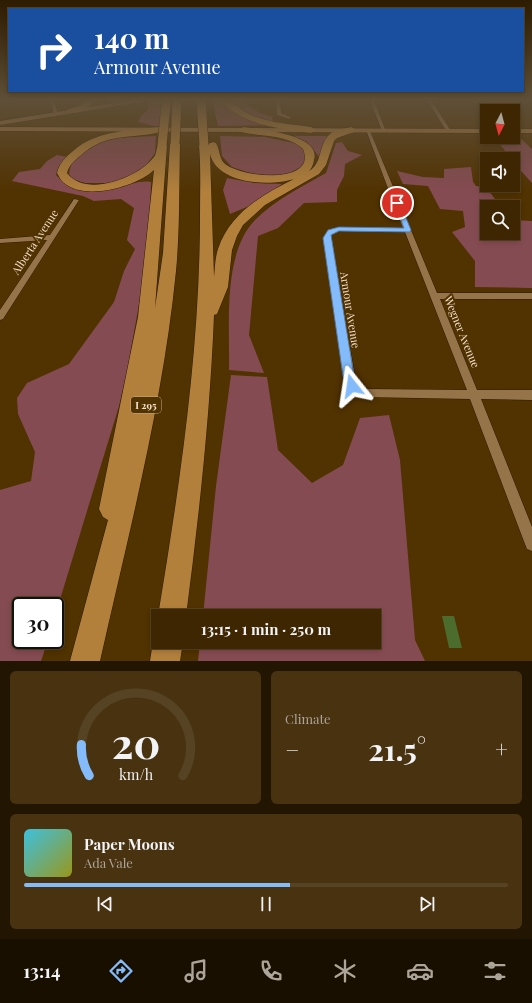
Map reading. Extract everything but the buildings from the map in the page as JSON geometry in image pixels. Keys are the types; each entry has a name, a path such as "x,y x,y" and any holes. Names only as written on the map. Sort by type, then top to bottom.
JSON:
{"highway":[{"path":"151,131 114,135 93,141 86,145 69,160 62,169 62,173 68,181 80,186 95,188 124,184 142,175 166,148 166,131"},
{"path":"84,661 146,317 166,148 170,131"},
{"path":"173,609 198,414 205,323 208,248 208,131"},
{"path":"208,145 220,166 243,177 254,179 269,180 295,175 307,167 310,162 310,151 304,145 281,137 248,131"},
{"path":"205,323 220,287 228,239 238,222 254,208 315,172 323,163 330,138 336,134 348,131"},
{"path":"165,661 167,649"}],"main road":[{"path":"0,132 23,131"},
{"path":"384,131 480,131"},
{"path":"520,131 532,131"}],"street":[{"name":"Wegner Avenue","path":"368,131 532,544"},
{"name":"Alberta Avenue","path":"0,317 76,200"},
{"name":"Armour Avenue","path":"408,230 339,229 327,234 348,376 352,386 364,393 532,395"},
{"path":"0,241 52,237"},
{"path":"434,296 532,296"}],"shaded area":[{"path":"156,136 155,153 144,168 134,175 111,183 85,183 69,178 72,163 80,154 100,142 111,139"},
{"path":"220,136 265,137 299,144 306,154 304,165 285,176 258,176 232,167 222,156"},
{"path":"290,136 327,136 321,159 307,142"},
{"path":"520,138 532,149 532,183 520,170 520,152 506,152 500,144 520,144"},
{"path":"342,142 348,151 362,155 345,164 344,176 337,190 337,202 304,203 278,228 258,236 249,335 264,373 229,370 230,291 237,252 244,234 255,220 271,206 326,173 336,143"},
{"path":"57,155 67,157 59,166 56,175 68,184 83,189 99,191 137,183 151,182 149,249 127,371 119,406 61,597 12,597 12,649 45,649 41,661 0,661 0,490 31,481 35,452 18,414 17,398 27,383 69,364 114,302 124,271 135,249 127,240 134,208 121,199 94,201 83,196 12,181 19,172 40,169 47,161"},
{"path":"471,167 473,182 476,186 480,186 480,192 490,192 496,200 480,200 480,240 520,240 520,220 532,221 532,288 475,287 475,261 452,232 465,227 463,211 440,209 428,186 403,184 397,171 423,177 444,178 444,169"},
{"path":"227,178 255,183 282,184 254,204 230,214 223,190"},
{"path":"231,375 267,377 278,450 312,483 343,465 360,418 389,415 400,460 415,640 425,661 198,661 199,649 381,649 381,609 204,609 216,486"},
{"path":"442,616 454,616 462,648 449,648"}],"route":[{"path":"352,386 348,376 327,234 339,229 408,230 397,203"}]}
